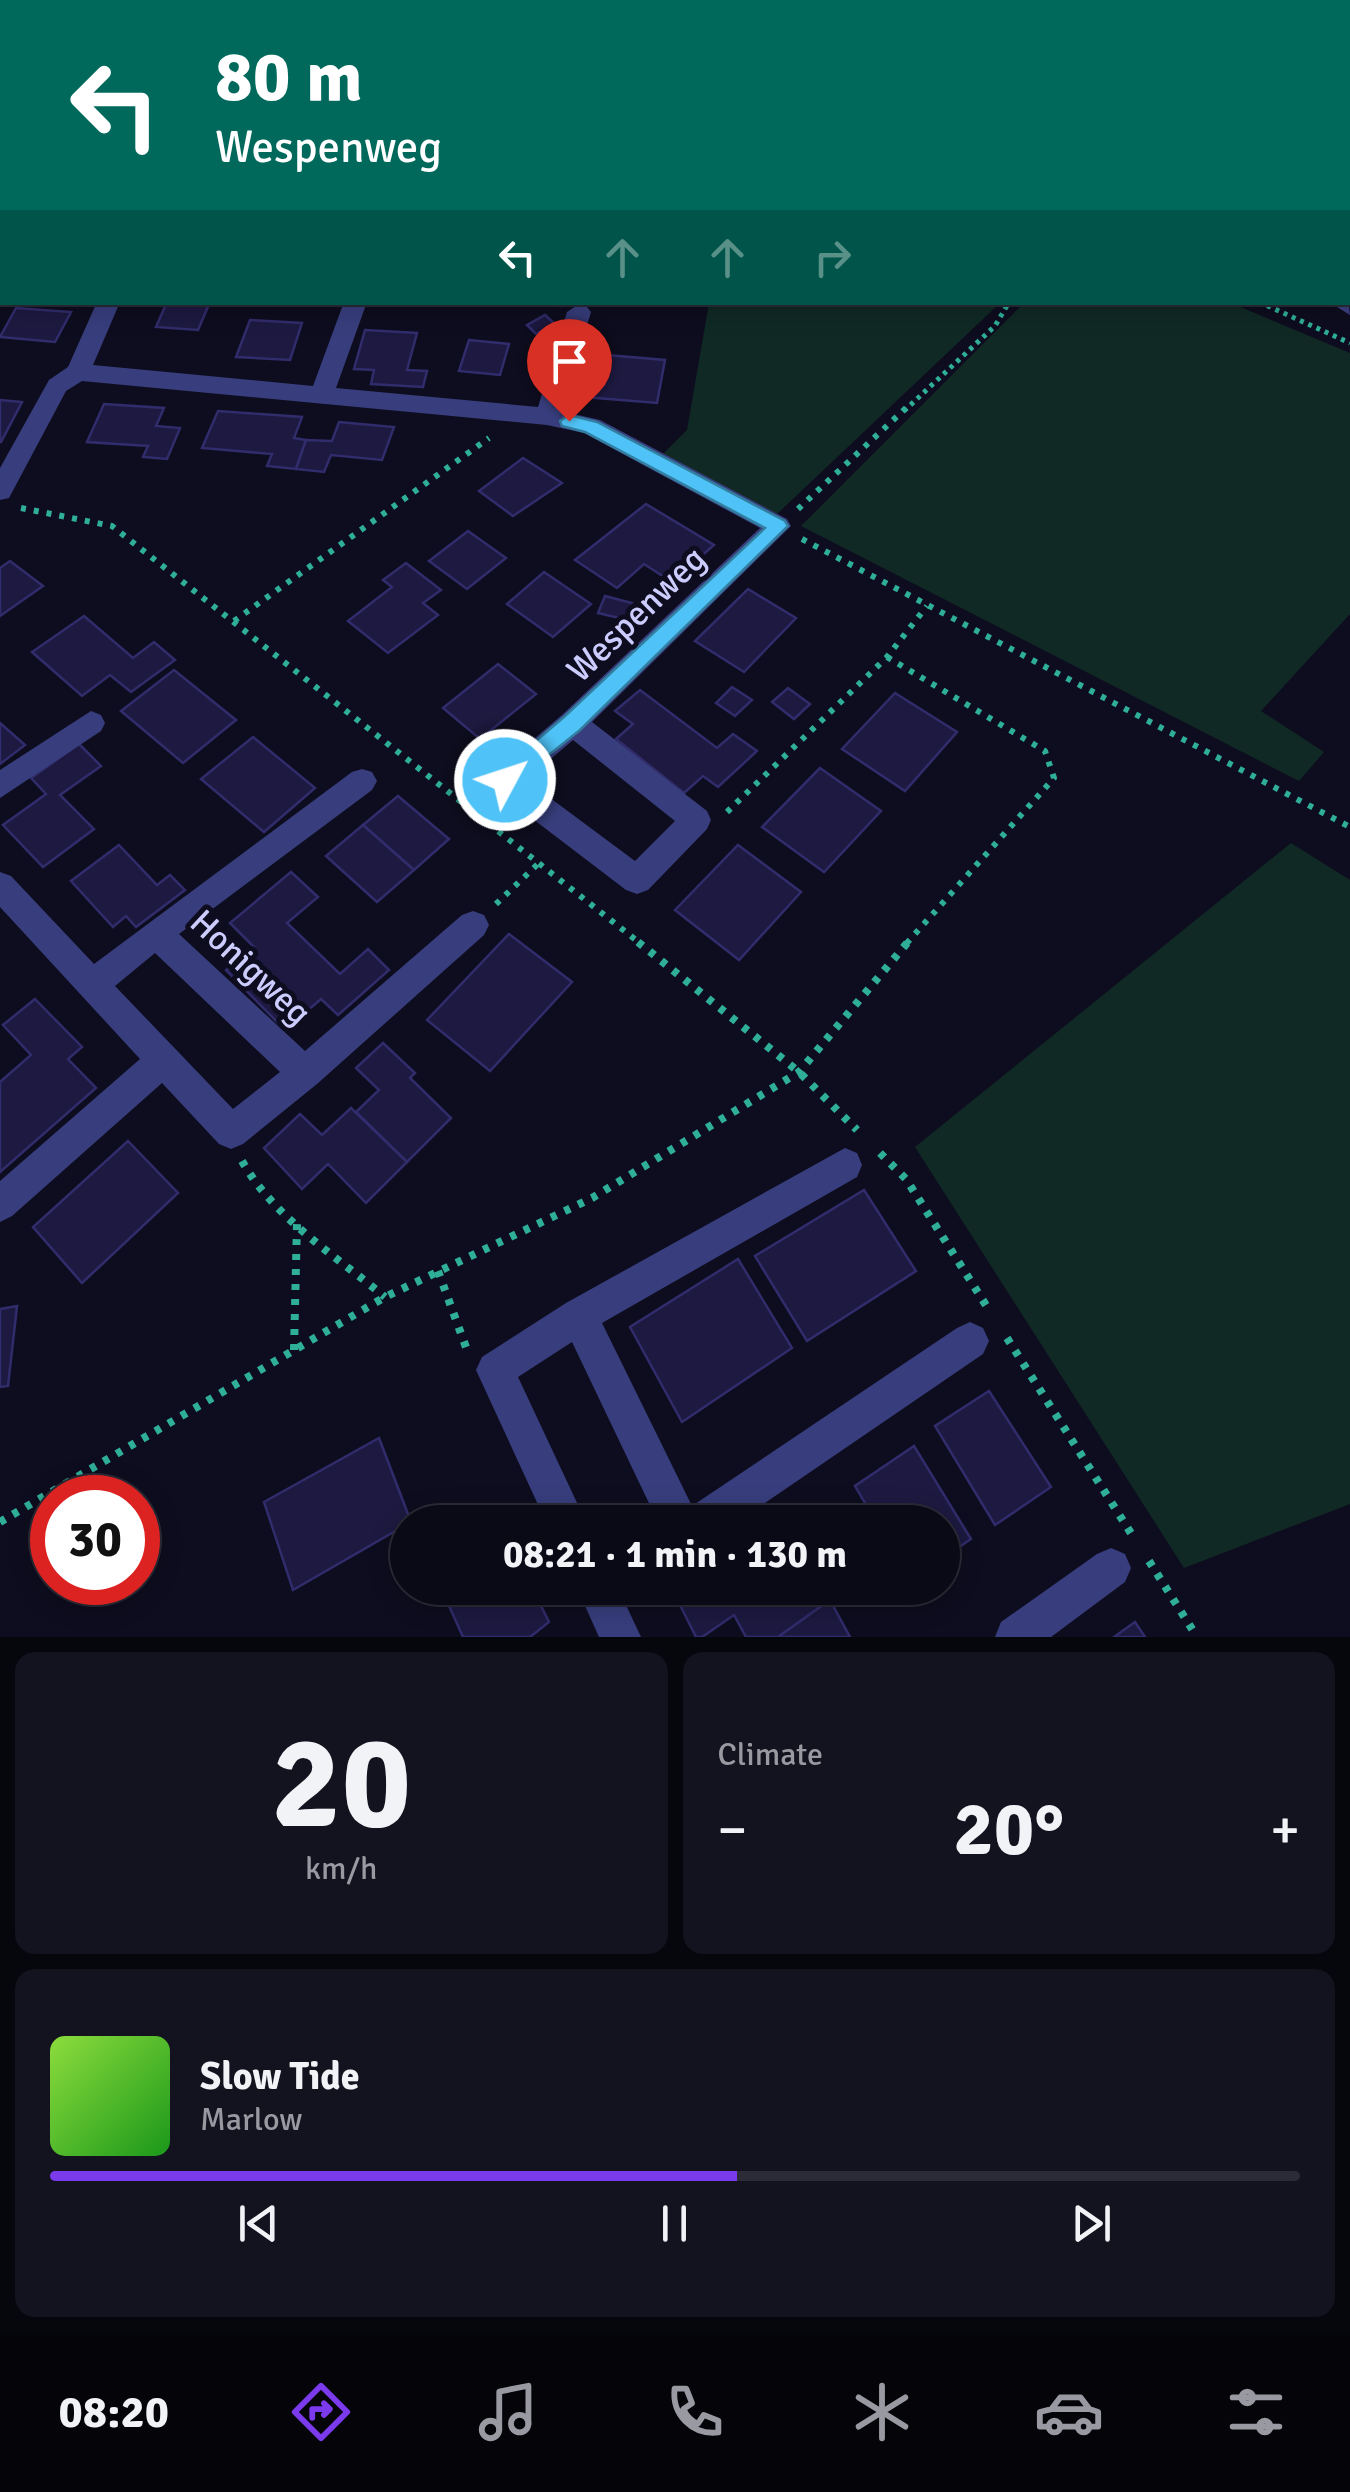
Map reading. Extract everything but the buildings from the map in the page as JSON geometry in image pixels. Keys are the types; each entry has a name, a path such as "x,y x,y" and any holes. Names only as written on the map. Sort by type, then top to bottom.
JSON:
{"street":[{"path":"9,499 57,386 78,372 108,305"},
{"path":"322,393 355,305"},
{"path":"534,415 580,312"},
{"path":"78,372 534,415 591,426 778,526"},
{"name":"Wespenweg","path":"572,724 696,820 636,880 505,780 572,724 778,526"},
{"path":"0,786 91,723"},
{"path":"156,933 362,781"},
{"path":"0,886 231,1132"},
{"name":"Honigweg","path":"231,1132 306,1073 473,925"},
{"name":"Honigweg","path":"95,983 156,933 306,1073"},
{"path":"0,1204 164,1059"},
{"path":"558,1505 494,1370 579,1316 845,1166"},
{"path":"579,1316 671,1505"},
{"path":"728,1505 970,1341"},
{"path":"1016,1637 1111,1568"},
{"path":"606,1605 620,1637"}],"path":[{"path":"1007,305 994,326 778,526 1350,826"},
{"path":"1267,305 1350,342"},
{"path":"234,621 534,415"},
{"path":"9,499 112,526 540,862 799,1072 906,1178 1197,1637"},
{"path":"696,820 715,824 887,656 927,605"},
{"path":"0,1522 385,1297 592,1198 799,1072 854,1002 1054,778 1045,751 887,656"},
{"path":"473,925 573,834"},
{"path":"231,1132 246,1174 385,1297"},
{"path":"294,1350 297,1222"},
{"path":"438,1272 473,1366 494,1370"}],"green space":[{"path":"709,305 998,305 776,515 660,457 687,430"},
{"path":"1022,305 1236,305 1350,353 1350,614 1261,711 1324,752 1299,781 801,526"},
{"path":"1291,843 1350,880 1350,1504 1184,1568 915,1147"}],"route":[{"path":"505,780 572,724 778,526 591,426 569,421"}]}
